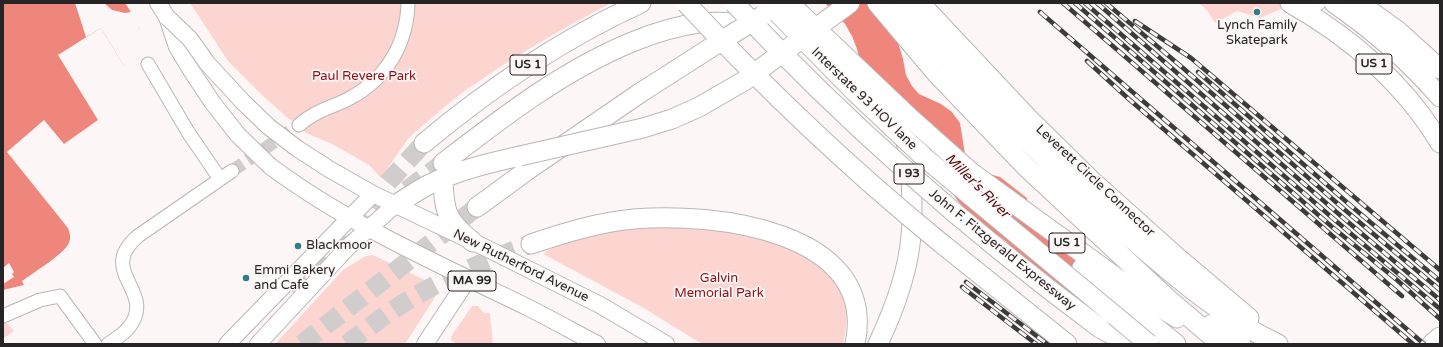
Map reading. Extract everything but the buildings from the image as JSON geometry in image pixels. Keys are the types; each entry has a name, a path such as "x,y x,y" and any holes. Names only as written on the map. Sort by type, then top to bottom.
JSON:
{"highway":[{"name":"US 1","path":"424,143 468,107 551,50 584,31 641,3"},
{"path":"686,3 763,84 858,173 913,220 1067,344"},
{"name":"John F. Fitzgerald Expressway","path":"734,3 820,91 930,193 1021,268 1100,328"},
{"name":"Interstate 93 HOV lane","path":"768,3 854,91 924,157 1149,344"},
{"path":"477,206 640,93 729,36 788,3 903,112 972,173 1068,256 1176,344"},
{"path":"443,171 475,167 643,128 667,121 699,107 744,81 850,3"},
{"path":"877,3 936,73 995,136 1055,195 1214,338"},
{"path":"900,3 955,66 1013,127 1097,208 1161,265 1210,304 1244,326 1278,344"},
{"name":"Leverett Circle Connector","path":"920,3 1028,118 1091,180 1224,297 1284,344"},
{"name":"US 1","path":"1290,3 1348,42 1386,76 1416,109 1440,143"},
{"name":"US 1","path":"1334,3 1394,50 1440,97"},
{"path":"1359,3 1398,31 1440,69"},
{"path":"395,205 429,185 512,110 576,70 614,50 647,36 699,23 721,22 770,28 804,38 821,46 863,76 896,115 904,134 909,157 912,215 910,245 898,295 878,344"},
{"path":"443,171 443,201 448,214 457,228 473,242"},
{"name":"US 1","path":"972,173 1136,292 1182,320 1227,344"},
{"path":"531,244 558,235 602,224 642,218 710,219 736,223 770,232 797,243 817,254 834,266 843,277 853,294 856,307 857,325 855,344"},
{"path":"1118,252 1182,302 1242,344"},
{"path":"1100,328 1130,344"},
{"name":"I 93","path":"1100,328 1122,344"},
{"path":"1432,344 1440,337"}],"main road":[{"path":"158,3 167,17 178,47 208,96 238,135 270,166 349,218"},
{"name":"New Rutherford Avenue","path":"167,17 190,39 207,63 243,102 269,127 298,149 329,169 373,194 600,305 666,344"},
{"path":"227,344 373,194"},
{"path":"258,344 349,246 395,205"},
{"name":"MA 99","path":"349,218 597,344"},
{"path":"431,342 468,279"}],"street":[{"path":"299,125 316,113 340,104 357,95 384,72 392,60 403,35 408,3"},
{"path":"1308,10 1320,3"},
{"path":"148,64 188,132 220,179"},
{"path":"108,344 126,331 136,315 137,299 124,275 123,259 127,248 138,236 232,171"},
{"path":"3,316 40,300 60,296 95,344"}],"green space":[{"name":"Paul Revere Park","path":"190,3 611,3 537,44 459,95 407,140 381,178 369,165 332,144 306,133 299,125 289,119 263,96 228,61"},
{"name":"Lynch Family Skatepark","path":"1197,3 1294,3 1260,18 1237,11 1215,23 1205,9"},
{"name":"Galvin Memorial Park","path":"675,226 733,231 792,250 810,260 825,271 837,285 844,301 847,321 843,344 702,344 642,307 543,254 560,245 597,234"},
{"path":"373,255 431,283 437,291 434,299 405,344 275,344 344,269 366,256"},
{"path":"472,306 478,306 484,313 490,313 493,344 456,344 451,340 452,335"},
{"path":"3,319 14,331 3,339"}],"water":[{"path":"3,3 185,3 135,31 124,66 101,28 58,55 98,120 64,144 44,120 7,152 68,228 70,237 69,243 61,252 22,281 24,285 3,290"},
{"name":"Miller's River","path":"825,3 886,3 903,59 906,75 912,86 919,94 941,104 952,112 960,123 965,154 971,162 986,173 1000,177 1027,198 1028,205 1078,262 1098,312 1092,313 1019,259 1010,245 998,235 979,223 963,207 949,188 871,95 852,36 845,24"}],"pier":[{"path":"75,3 104,3 112,10 125,13 131,12 125,3 187,3 141,30 140,28 136,31 127,65 124,66 101,28 86,37"},
{"path":"9,263 14,272 12,274 14,277 3,284 3,268"}],"tunnel":[{"path":"232,171 299,125"},
{"path":"295,294 392,178 424,143"},
{"path":"407,190 443,163"},
{"path":"302,344 477,207"},
{"path":"347,344 392,311 422,292 499,256 531,244"}],"railway":[{"path":"1063,3 1402,296"},
{"path":"1075,3 1331,226 1397,280 1440,319"},
{"path":"1085,3 1336,221 1440,309"},
{"path":"1097,3 1341,216 1440,300"},
{"path":"1106,3 1183,68 1345,210 1440,290"},
{"path":"1040,12 1424,344"},
{"path":"1135,21 1191,58 1440,270"},
{"path":"1087,61 1131,101 1413,344"},
{"path":"1198,72 1350,205 1440,281"},
{"path":"966,282 1047,344"},
{"path":"962,287 1036,344"}],"place":[{"name":"Lynch Family Skatepark","path":"1257,12"},
{"name":"Blackmoor","path":"298,246"},
{"name":"Emmi Bakery and Cafe","path":"246,278"}]}
